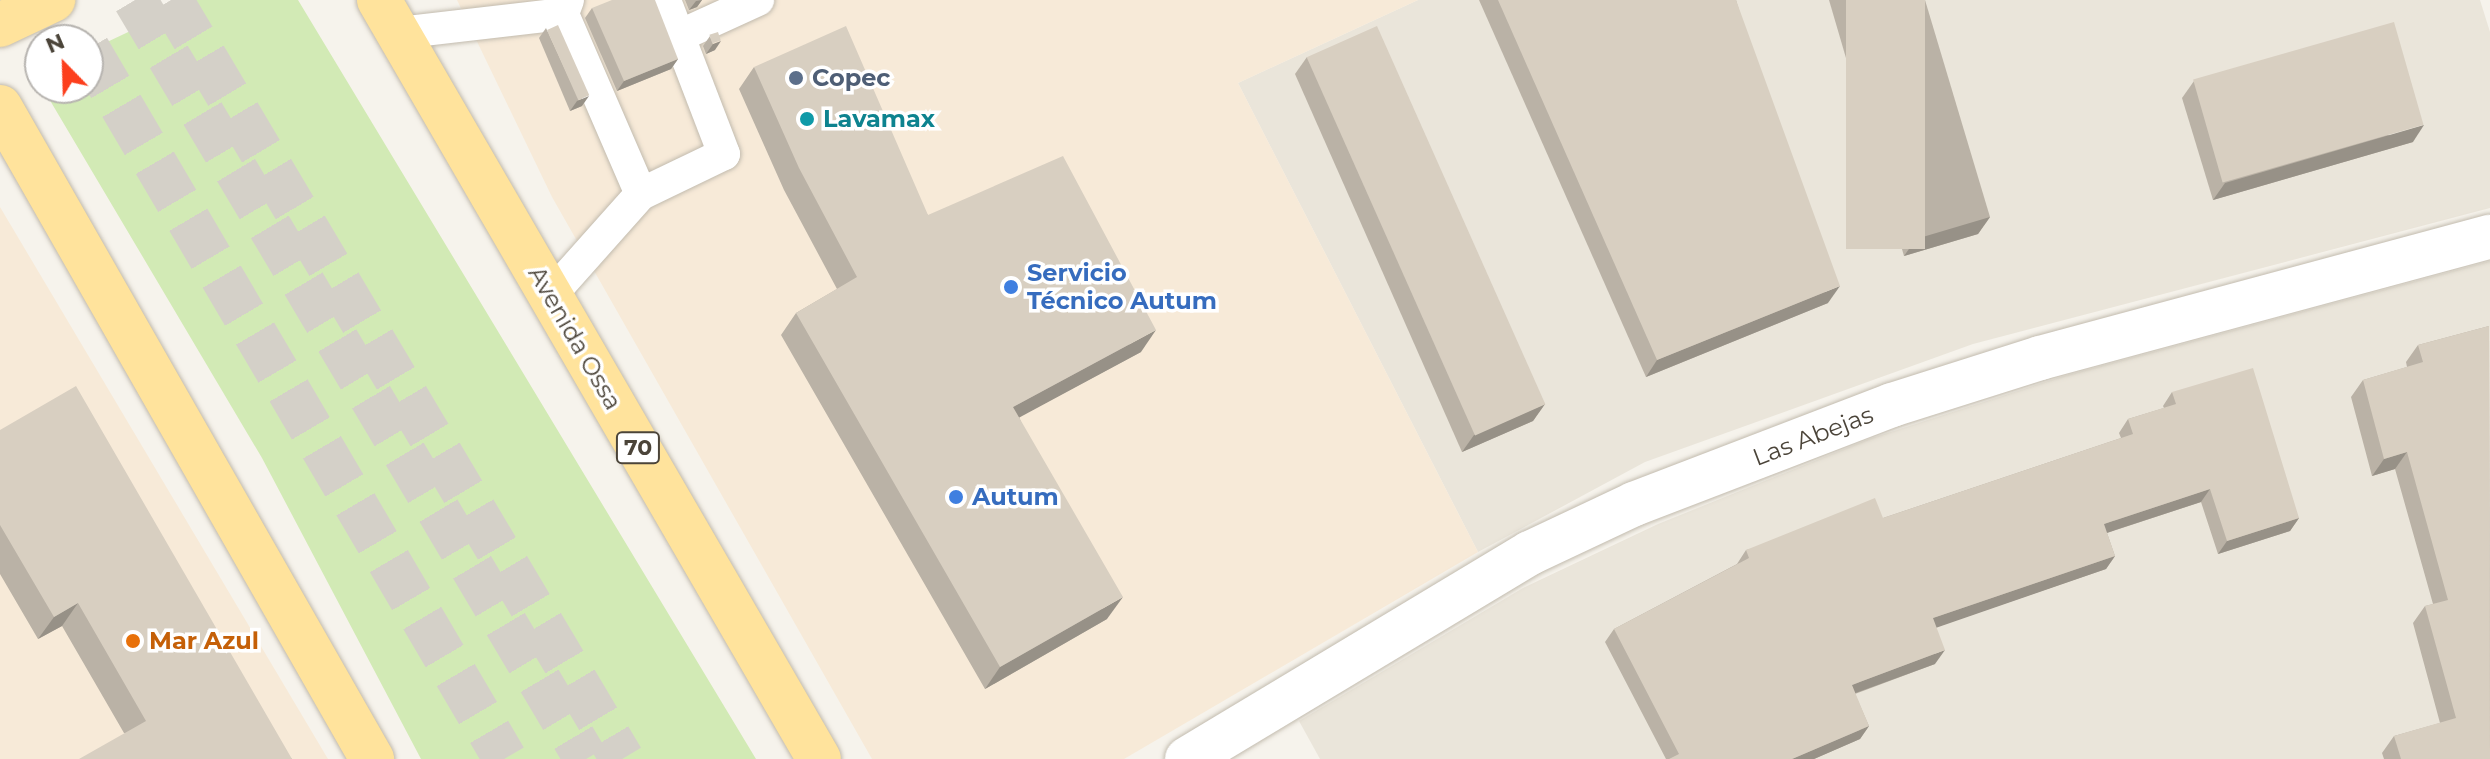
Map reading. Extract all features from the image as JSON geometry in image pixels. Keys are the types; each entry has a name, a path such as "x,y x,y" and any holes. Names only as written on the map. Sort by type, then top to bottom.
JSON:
{"main road":[{"path":"0,25 53,0"},
{"name":"Avenida Ossa","path":"389,16 819,759"},
{"path":"0,107 372,759"}],"street":[{"name":"Las Abejas","path":"1187,759 1530,553 1634,504 1892,405 2040,358 2490,237"}],"lane":[{"path":"550,296 641,194 724,154 665,0"},
{"path":"679,36 758,0"},
{"path":"389,16 566,7 641,194"}],"shaded area":[{"path":"457,0 1418,0 1238,83 1478,552 1124,759 872,759 552,197"},
{"path":"1418,0 2480,0 2490,32 2490,208 1973,344 1645,462 1478,552 1238,83"},
{"path":"0,207 328,759 0,759"},
{"path":"2490,261 2490,759 1320,759 1299,721 1523,588 1658,524 1869,439 2064,376"}],"green space":[{"path":"196,0 298,0 756,759 421,759 262,458 52,104 104,104 104,43"}],"building":[{"path":"612,0 655,0 678,59 624,81 592,8"},
{"path":"1498,0 1736,0 1840,286 1657,360"},
{"path":"1846,0 1925,0 1925,249 1846,249"},
{"path":"2394,22 2423,125 2223,182 2193,80"},
{"path":"558,25 589,95 578,100 547,30"},
{"path":"846,26 928,215 1063,156 1156,330 1013,407 1123,597 1000,667 796,313 857,277 799,168 754,67"},
{"path":"1377,26 1545,404 1475,436 1307,57"},
{"path":"718,32 721,41 712,43 709,35"},
{"path":"2489,326 2490,759 2401,759 2394,736 2456,718 2425,606 2448,600 2407,452 2384,459 2363,380 2423,362 2418,345"},
{"path":"2253,368 2299,518 2227,541 2210,489 2104,524 2115,556 1933,618 1945,650 1852,685 1869,726 1792,759 1669,759 1679,754 1614,629 1749,558 1746,550 1875,498 1883,518 2133,434 2128,419 2176,404 2172,392"},
{"path":"76,386 292,759 79,759 146,721 78,603 54,617 0,525 0,430"}],"tunnel":[{"path":"135,0 586,759"},
{"path":"171,0 622,759"},
{"path":"104,76 505,759"}],"place":[{"name":"Copec","path":"796,78"},
{"name":"Lavamax","path":"807,119"},
{"name":"Servicio Técnico Autum","path":"1011,287"},
{"name":"Autum","path":"956,497"},
{"name":"Mar Azul","path":"133,641"}]}
